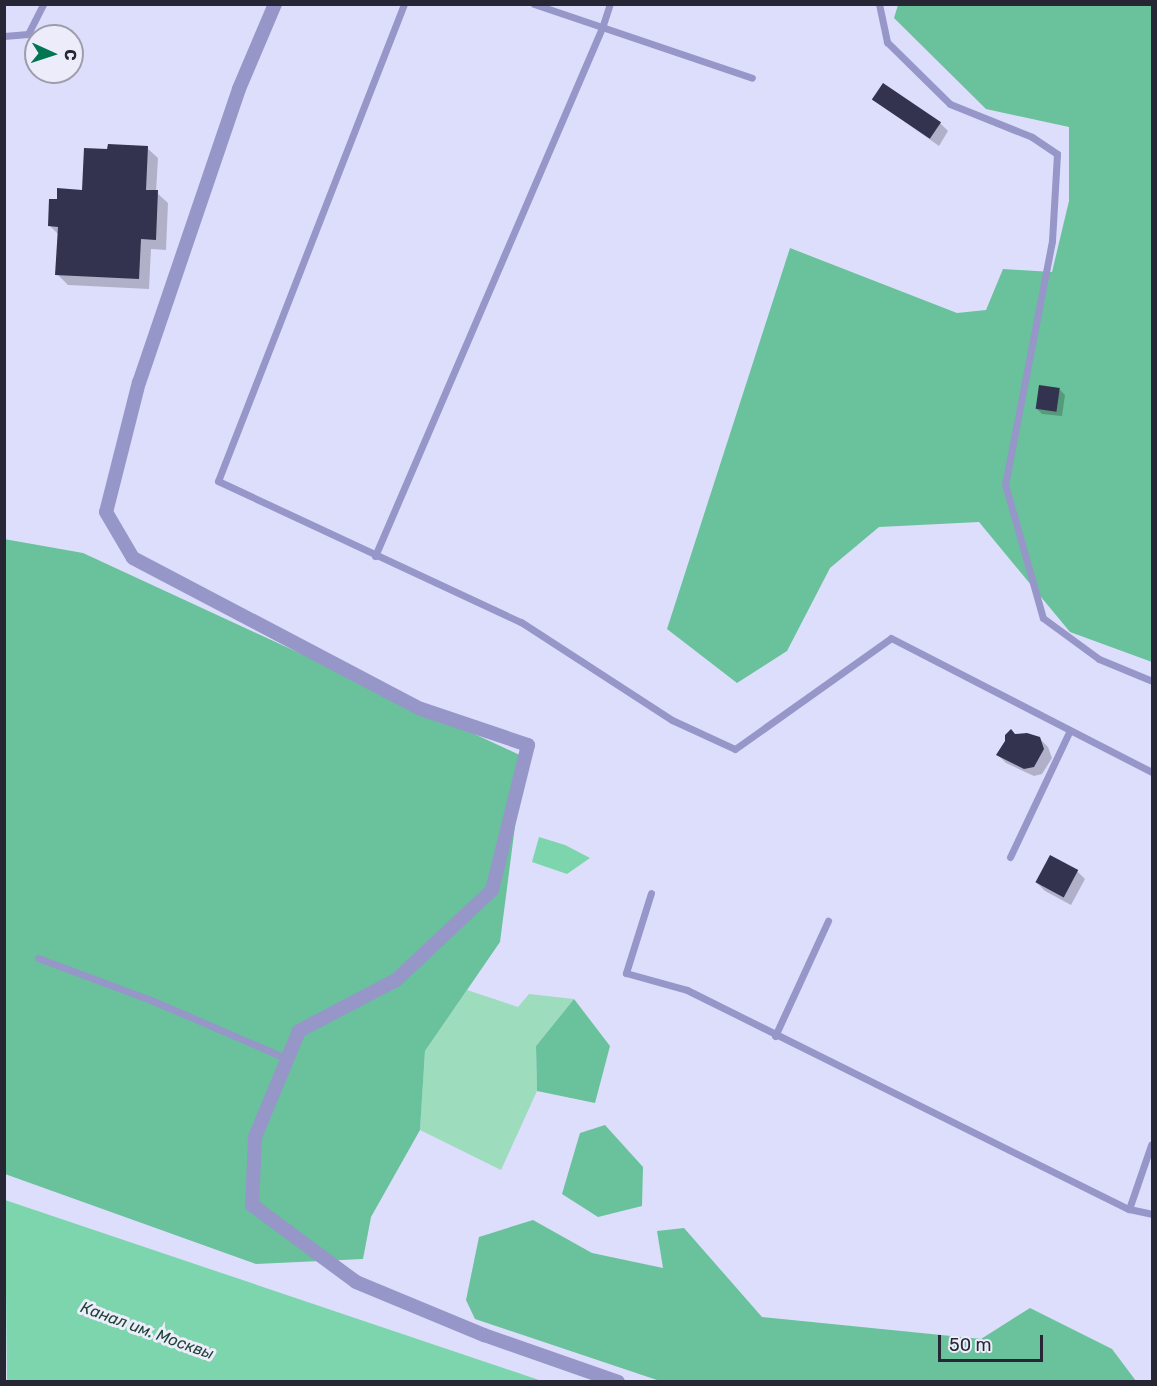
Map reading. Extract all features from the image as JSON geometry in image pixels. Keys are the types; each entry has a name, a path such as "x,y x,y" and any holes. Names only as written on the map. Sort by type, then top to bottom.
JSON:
{"street":[{"path":"275,4 239,89 139,382 106,512 133,558 421,709 528,744 492,890 396,980 299,1031 255,1137 252,1205 356,1282 484,1335 618,1382"}],"lane":[{"path":"4,36 28,34 43,4"},
{"path":"404,4 218,481 521,622 672,720 735,749 891,638 1152,772"},
{"path":"534,4 752,78"},
{"path":"375,556 602,28 610,4"},
{"path":"879,4 887,42 950,104 1032,137 1057,154 1052,241 1005,484 1043,618 1099,659 1152,681"},
{"path":"1010,857 1071,730"},
{"path":"651,893 626,973 687,990 775,1036 1129,1209 1152,1214"},
{"path":"775,1036 828,921"},
{"path":"38,958 151,1000 288,1059"},
{"path":"1129,1209 1151,1145"}],"shaded area":[{"path":"898,5 1152,5 1152,662 1070,632 979,522 879,527 830,568 787,651 737,683 667,629 790,248 957,313 986,310 1003,269 1052,272 1069,201 1069,127 986,109 894,18"},
{"path":"4,539 83,553 524,757 500,942 425,1051 420,1130 371,1217 363,1259 256,1264 5,1174"},
{"path":"467,990 518,1007 529,994 574,999 536,1046 537,1091 501,1170 420,1130 425,1051"},
{"path":"574,999 610,1046 595,1103 537,1091 536,1046"},
{"path":"605,1125 643,1167 642,1206 598,1217 562,1194 580,1133"},
{"path":"533,1220 592,1253 663,1268 657,1231 684,1228 762,1317 981,1339 1030,1308 1112,1349 1136,1381 660,1381 475,1319 466,1300 479,1237"}],"water":[{"path":"539,837 565,845 590,858 567,874 532,862"},
{"name":"Канал им. Москвы","path":"5,1200 542,1381 7,1381"}],"building":[{"path":"883,83 941,122 930,139 872,100"},
{"path":"108,144 148,146 146,190 158,190 156,240 141,239 139,279 55,275 58,227 48,226 49,199 57,199 57,188 82,190 84,148 107,149"},
{"path":"1039,385 1060,388 1056,412 1036,409"},
{"path":"1011,729 1015,734 1027,733 1040,737 1044,749 1034,767 1024,769 996,755 1005,741 1005,735"},
{"path":"1050,855 1078,870 1064,897 1035,882"}]}
